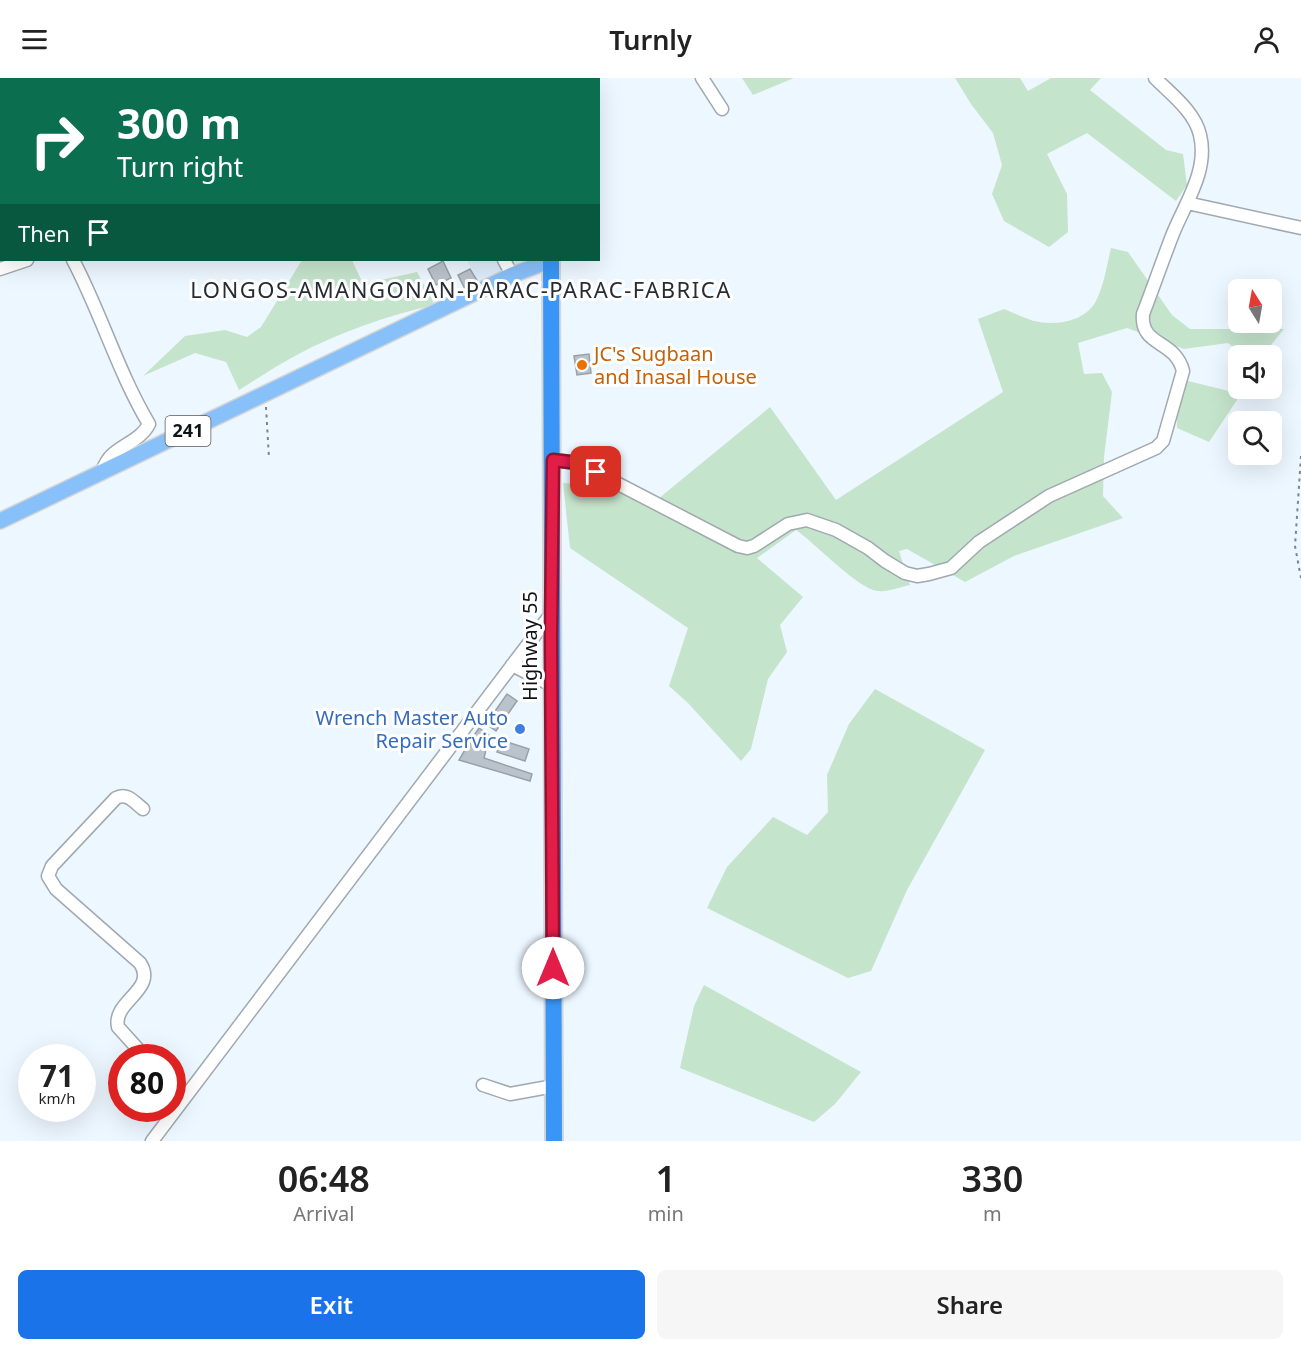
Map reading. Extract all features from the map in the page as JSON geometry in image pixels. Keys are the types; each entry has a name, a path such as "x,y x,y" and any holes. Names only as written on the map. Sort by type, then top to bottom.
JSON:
{"highway":[{"name":"Highway 55","path":"551,261 565,461 551,614 554,1141"}],"main road":[{"name":"241","path":"0,521 512,274 548,261"}],"street":[{"path":"702,78 722,109"},
{"path":"565,461 738,546 747,548 754,546 788,524 807,520 836,530 905,573 917,576 951,568 979,542 1049,496 1156,448 1163,441 1183,371 1176,354 1144,332 1143,314 1199,174 1202,149 1200,134 1191,116 1155,78"},
{"path":"1187,203 1301,228"},
{"path":"0,268 24,261"},
{"path":"74,261 87,286 132,394 149,424 145,432 113,453 106,461 101,473"},
{"path":"505,261 512,274"},
{"path":"186,1094 551,614"},
{"path":"512,665 551,685"},
{"path":"133,1044 118,1027 117,1020 144,981 144,969 56,889 48,876 52,866 116,798 121,795 127,796 143,809"},
{"path":"483,1085 510,1094 554,1086"},
{"path":"152,1141 166,1122"}],"path":[{"path":"269,459 270,392"},
{"path":"1301,456 1295,546 1301,578"}],"shaded area":[{"path":"468,261 521,261 479,283"}],"green space":[{"path":"742,78 794,78 753,95"},
{"path":"955,78 1020,78 1028,91 1051,78 1101,78 1090,90 1166,150 1183,154 1187,185 1176,201 1087,133 1047,154 1067,194 1068,232 1049,247 1004,221 992,194 1002,165 993,133"},
{"path":"1111,248 1128,252 1172,315 1190,329 1228,329 1228,333 1281,333 1271,345 1231,345 1228,343 1184,349 1127,328 1078,343 1084,374 1102,373 1112,392 1104,457 1103,496 1123,518 1014,556 965,582 907,549 899,551 910,585 886,591 870,589 860,583 796,530 757,558 803,597 780,625 787,652 768,679 751,749 741,761 688,703 669,686 688,628 570,548 563,483 577,484 588,462 658,499 770,407 836,500 1003,392 978,319 1004,309 1030,320 1051,323 1069,321 1085,314 1091,308 1103,282"},
{"path":"301,261 352,261 363,284 417,272 435,305 381,319 345,332 288,360 239,390 226,362 195,353 143,376 185,336 225,330 247,337 261,327"},
{"path":"1176,378 1228,391 1228,399 1238,399 1209,442 1177,428"},
{"path":"875,689 985,750 907,890 871,971 848,978 707,908 727,867 773,817 807,835 828,812 827,775 849,724"},
{"path":"704,985 861,1072 835,1104 814,1122 680,1068 694,1006"}],"building":[{"path":"443,261 451,278 436,285 428,269"},
{"path":"470,269 478,282 465,289 458,275"},
{"path":"589,354 591,373 577,375 574,356"},
{"path":"507,694 517,701 496,731 486,724"},
{"path":"479,728 489,735 483,745 472,738"},
{"path":"501,740 529,749 525,761 497,752"},
{"path":"469,743 486,750 484,758 532,774 530,781 459,760"}],"place":[{"name":"JC's Sugbaan and Inasal House","path":"582,365"},
{"name":"Wrench Master Auto Repair Service","path":"520,729"}],"district":[{"name":"LONGOS-AMANGONAN-PARAC‑PARAC-FABRICA","path":"461,290"}],"route":[{"path":"553,968 551,637 553,460 578,463 596,472"}]}
